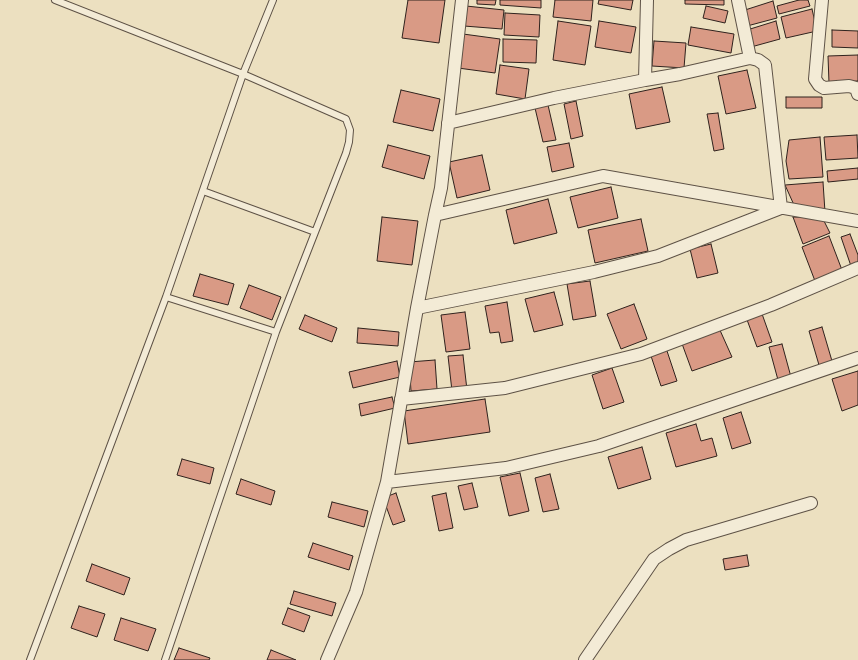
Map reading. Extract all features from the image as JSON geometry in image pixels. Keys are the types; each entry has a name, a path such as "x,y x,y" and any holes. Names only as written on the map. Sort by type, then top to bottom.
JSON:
{"street":[{"path":"327,660 356,592 387,482 417,308 435,215 442,188 462,0"},
{"path":"645,80 647,0"},
{"path":"738,0 750,58"},
{"path":"822,0 815,79 819,85 824,88 850,86 856,88 858,94"},
{"path":"448,123 554,98 680,74 750,58 758,60 765,65 780,208"},
{"path":"435,215 603,176 858,221"},
{"path":"417,308 594,272 658,256 780,208"},
{"path":"401,399 505,388 641,354 771,305 858,268"},
{"path":"387,482 506,468 600,446 858,358"},
{"path":"585,660 654,559 669,548 686,540 812,503"}],"lane":[{"path":"55,0 244,74 346,119 350,130 349,142 276,332 166,660"},
{"path":"30,660 166,297 244,74 273,0"},
{"path":"203,191 315,232"},
{"path":"166,297 276,332"}],"building":[{"path":"408,0 445,0 439,43 402,38"},
{"path":"477,0 496,0 495,5 477,4"},
{"path":"500,0 541,0 541,8 500,5"},
{"path":"555,0 593,0 591,21 553,17"},
{"path":"599,0 633,0 631,10 598,4"},
{"path":"685,0 724,0 724,5 685,4"},
{"path":"799,0 808,0 810,6 779,14 777,6"},
{"path":"773,1 777,18 747,26 745,10"},
{"path":"466,6 504,10 502,29 464,26"},
{"path":"706,6 728,11 725,23 703,18"},
{"path":"812,9 817,31 786,38 781,17"},
{"path":"505,13 540,15 539,37 504,35"},
{"path":"558,21 591,26 585,65 553,60"},
{"path":"599,21 636,27 631,53 595,47"},
{"path":"776,21 780,39 751,47 747,30"},
{"path":"691,27 734,34 731,53 688,45"},
{"path":"832,30 858,31 858,48 832,47"},
{"path":"463,34 500,39 495,73 458,68"},
{"path":"503,39 537,40 536,63 503,62"},
{"path":"654,41 686,43 684,68 652,66"},
{"path":"858,55 858,81 829,83 828,56"},
{"path":"500,65 529,69 525,99 496,94"},
{"path":"747,70 756,108 726,114 718,76"},
{"path":"662,87 670,122 636,129 629,94"},
{"path":"401,90 440,99 433,131 393,122"},
{"path":"786,97 822,97 822,108 786,108"},
{"path":"576,101 583,136 571,139 564,104"},
{"path":"548,105 556,140 543,142 535,108"},
{"path":"718,113 724,149 714,151 707,114"},
{"path":"857,135 858,158 826,160 824,137"},
{"path":"820,137 823,177 789,179 786,161 789,140"},
{"path":"569,143 574,167 552,172 547,147"},
{"path":"388,145 430,156 424,179 382,167"},
{"path":"482,155 490,190 457,198 449,162"},
{"path":"858,168 858,179 828,182 827,171"},
{"path":"823,182 825,212 794,205 785,185"},
{"path":"611,187 618,218 578,228 570,197"},
{"path":"548,199 557,233 514,244 506,210"},
{"path":"382,217 418,221 412,265 377,261"},
{"path":"793,217 822,217 830,233 803,244"},
{"path":"641,219 648,251 595,263 588,230"},
{"path":"850,234 858,255 858,267 852,269 841,237"},
{"path":"829,236 842,270 815,281 802,247"},
{"path":"711,244 718,273 697,278 690,249"},
{"path":"200,274 234,284 228,305 193,296"},
{"path":"590,281 596,316 573,320 567,284"},
{"path":"249,285 281,297 272,320 240,308"},
{"path":"554,292 563,325 534,332 525,299"},
{"path":"507,302 513,341 501,343 499,332 490,333 485,306"},
{"path":"634,304 647,339 621,349 607,314"},
{"path":"761,311 772,342 757,347 746,317"},
{"path":"465,312 470,349 446,352 441,315"},
{"path":"305,315 337,328 332,342 299,329"},
{"path":"822,327 832,361 819,365 809,331"},
{"path":"358,328 399,332 398,346 357,343"},
{"path":"719,328 732,357 692,371 681,341"},
{"path":"782,344 791,377 778,380 769,347"},
{"path":"665,345 677,381 661,386 650,353"},
{"path":"463,355 467,390 452,391 448,356"},
{"path":"435,360 437,389 411,391 409,362"},
{"path":"397,361 400,377 353,388 349,372"},
{"path":"612,368 624,402 603,409 592,375"},
{"path":"858,371 858,405 842,411 832,379"},
{"path":"392,397 395,408 361,416 359,404"},
{"path":"485,399 490,432 408,444 404,411"},
{"path":"741,412 751,443 732,449 723,418"},
{"path":"696,424 701,441 712,438 717,456 676,467 666,433"},
{"path":"642,447 651,479 618,489 608,457"},
{"path":"182,459 214,468 210,484 177,475"},
{"path":"520,473 529,511 509,516 500,477"},
{"path":"550,474 559,509 543,512 535,478"},
{"path":"241,479 275,491 271,505 236,494"},
{"path":"472,483 478,507 464,510 458,486"},
{"path":"396,493 405,521 393,525 383,498"},
{"path":"446,493 453,528 439,531 432,496"},
{"path":"332,502 368,511 364,527 328,517"},
{"path":"313,543 353,556 349,570 308,557"},
{"path":"747,555 749,566 725,570 723,559"},
{"path":"92,564 130,578 124,595 86,581"},
{"path":"294,591 336,603 332,616 290,604"},
{"path":"79,606 105,614 97,637 71,628"},
{"path":"288,608 310,616 304,632 282,624"},
{"path":"121,618 156,629 148,651 114,640"},
{"path":"179,648 210,658 209,660 174,660"},
{"path":"271,650 296,660 267,660"}]}
